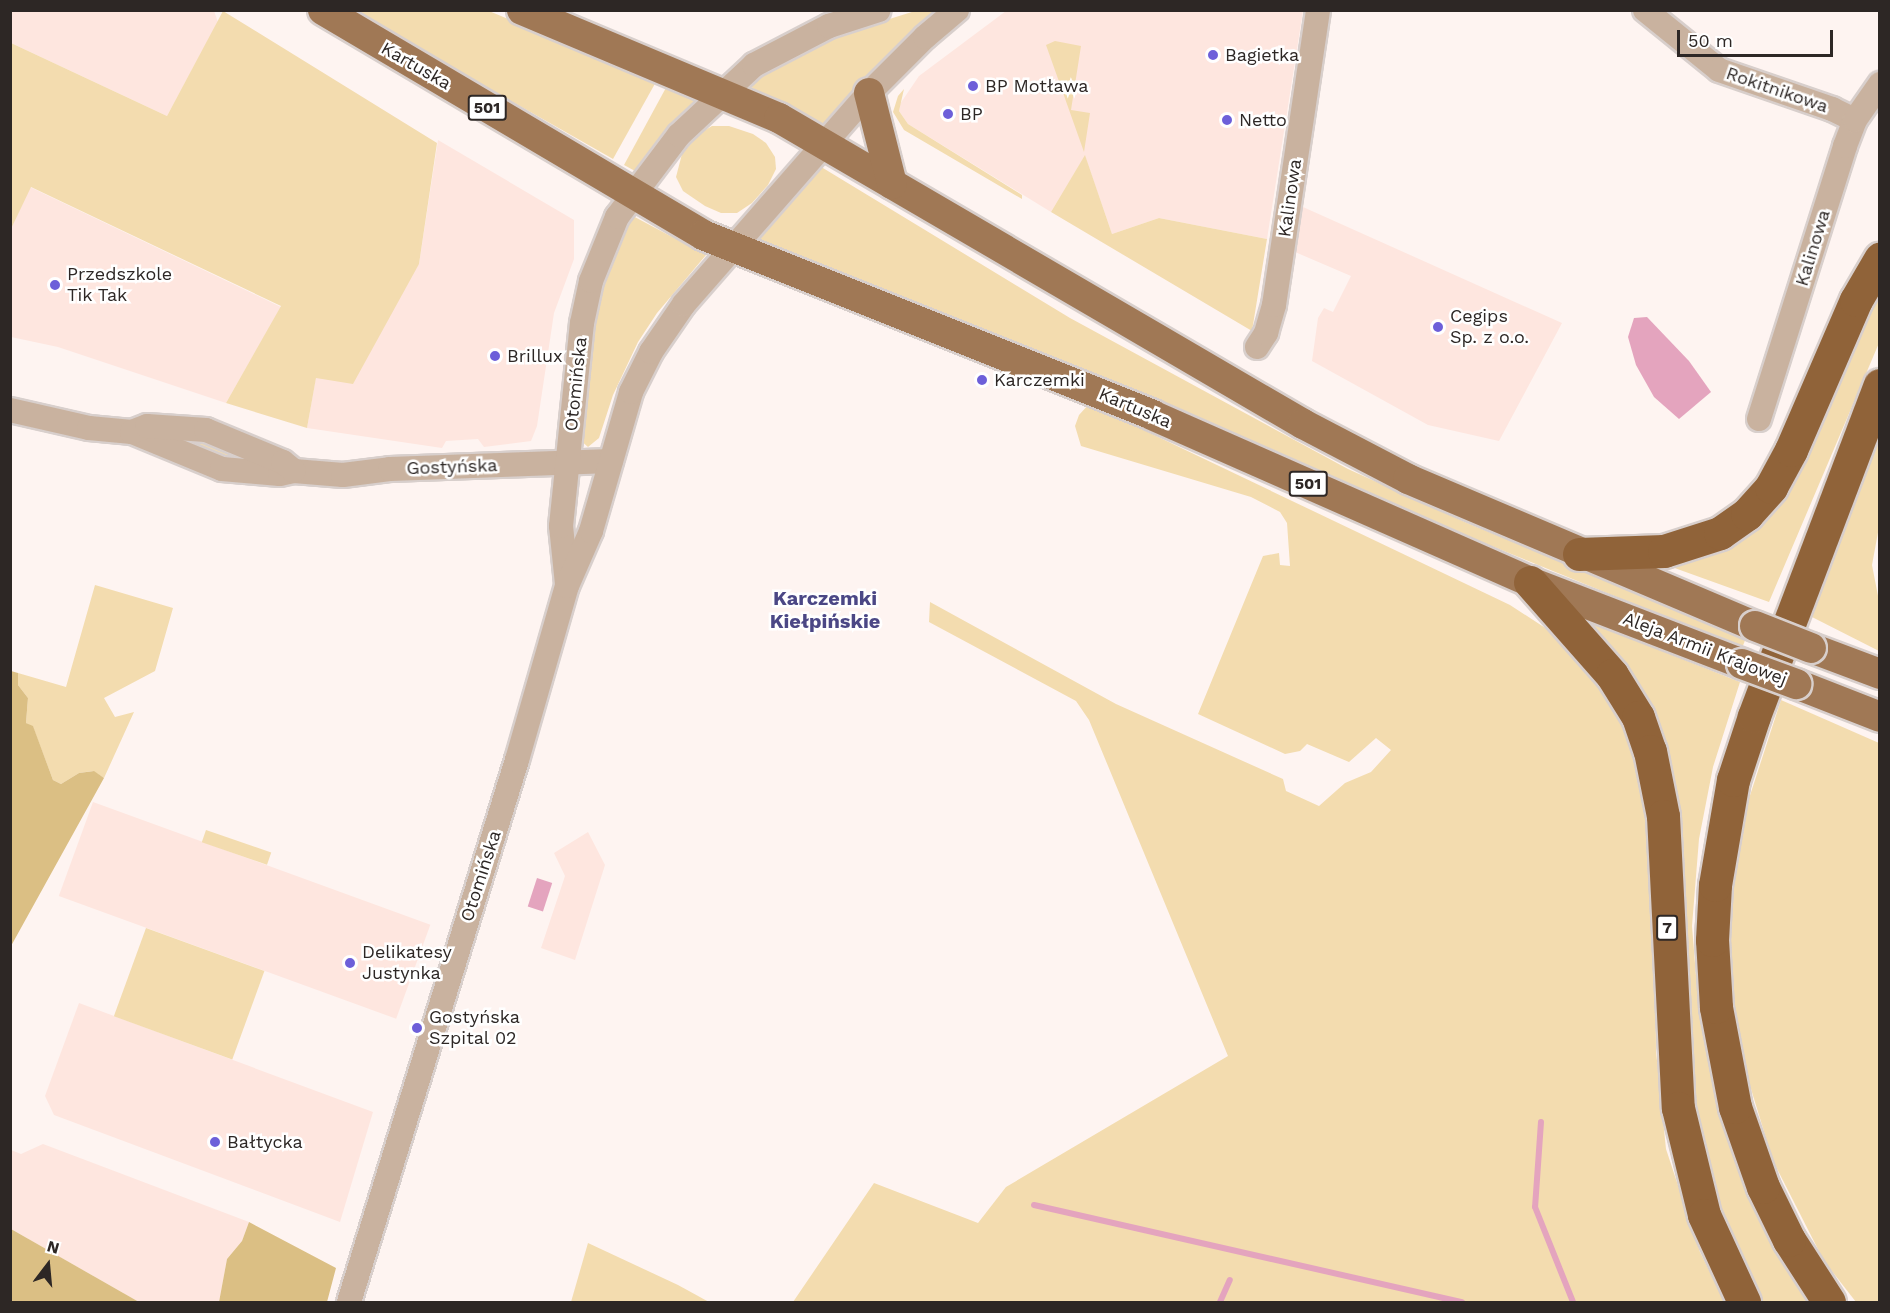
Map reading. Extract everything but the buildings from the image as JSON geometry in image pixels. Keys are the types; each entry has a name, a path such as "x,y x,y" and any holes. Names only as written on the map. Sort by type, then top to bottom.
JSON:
{"highway":[{"path":"1579,554 1664,551 1720,533 1747,514 1771,487 1791,450 1856,300 1880,259"},
{"path":"1829,1302 1789,1240 1768,1198 1735,1107 1716,1007 1712,940 1715,885 1733,780 1754,716 1880,385"},
{"name":"7","path":"1530,582 1612,675 1638,717 1650,751 1663,816 1678,1108 1704,1215 1744,1302"}],"main road":[{"name":"Kartuska","path":"322,10 634,194"},
{"path":"522,10 779,118 1352,451 1579,554 1880,674"},
{"path":"869,93 892,184"},
{"name":"501","path":"634,194 703,235 734,247"},
{"name":"Kartuska","path":"734,247 1152,414 1530,582"},
{"name":"Aleja Armii Krajowej","path":"1530,582 1880,717"}],"street":[{"path":"722,94 767,56 829,26 879,10"},
{"path":"824,145 869,93 925,37 957,10"},
{"name":"Kalinowa","path":"1257,347 1266,333 1274,305 1318,10"},
{"name":"Rokitnikowa","path":"1645,10 1719,70 1737,80 1832,109 1855,120"},
{"name":"Kalinowa","path":"1759,419 1855,120 1880,84"},
{"name":"Otomińska","path":"567,586 561,526 582,323 591,281 605,240 634,194 679,135 722,94"},
{"name":"Otomińska","path":"349,1302 519,754 567,586 591,531 631,392 651,352 684,304 824,145"},
{"name":"Gostyńska","path":"10,410 89,428 132,432 201,463 222,468 280,474 294,471 343,475 390,469 611,462"},
{"name":"Gostyńska","path":"132,432 147,426 206,430 282,462 294,471"}],"shaded area":[{"path":"10,11 214,11 218,22 167,116 11,43"},
{"path":"223,11 437,143 419,264 353,384 316,378 307,428 226,403 281,306 31,187 11,229 11,43 167,116"},
{"path":"353,11 489,11 657,80 613,159"},
{"path":"915,11 943,11 898,44 824,126 747,85 781,61 845,33"},
{"path":"1006,11 1303,11 1267,239 1159,218 1112,234 1085,156 1051,212 908,124 899,111 900,104 919,76"},
{"path":"1055,41 1081,46 1071,110 1090,113 1084,152 1046,45"},
{"path":"668,84 697,99 635,171 624,165"},
{"path":"904,89 899,111 908,124 1022,195 1022,199 904,130 893,112 898,96"},
{"path":"712,126 729,126 753,134 766,143 775,157 776,169 768,185 752,203 737,213 721,213 705,206 683,191 676,177 682,154 700,133"},
{"path":"438,140 574,220 574,259 554,313 537,426 531,441 484,447 478,439 446,441 442,448 307,428 316,377 419,264"},
{"path":"1085,155 1112,234 1159,218 1267,239 1252,331 1051,212"},
{"path":"818,165 1070,318 1348,469 1467,523 1746,638 1742,648 1413,514 1109,380 755,242"},
{"path":"30,187 281,307 226,403 58,347 11,337 11,229"},
{"name":"Cegips Sp. z o.o.","path":"1303,207 1562,323 1499,441 1428,425 1312,361 1318,318 1324,308 1333,312 1351,276 1295,252"},
{"path":"631,215 706,255 657,313 638,342 613,395 599,438 588,447 579,439 599,287"},
{"path":"1879,289 1879,343 1769,602 1669,566 1716,553 1755,529 1795,476"},
{"path":"1647,317 1689,361 1711,392 1679,419 1654,397 1636,365 1628,337 1634,318"},
{"path":"1089,404 1510,605 1553,633 1587,664 1629,731 1645,792 1655,904 1656,1051 1666,1149 1700,1252 1725,1302 793,1302 874,1183 978,1223 1006,1187 1228,1056 1089,720 1076,701 929,622 930,602 1116,704 1283,779 1286,791 1319,806 1345,783 1371,772 1391,750 1376,738 1349,762 1307,744 1300,751 1285,754 1198,714 1263,556 1279,553 1280,565 1290,566 1287,523 1280,512 1251,497 1081,446 1075,426 1079,415"},
{"path":"190,437 254,454 254,466 188,446"},
{"path":"1879,438 1879,527 1872,565 1879,601 1879,651 1810,616"},
{"path":"95,585 173,608 155,671 104,698 115,717 134,712 104,778 93,771 79,773 61,784 53,780 33,727 26,723 28,698 18,685 18,673 66,687"},
{"path":"1589,622 1740,682 1713,767 1699,839 1692,926 1699,1013 1716,1098 1740,1166 1812,1302 1759,1302 1707,1185 1688,1081 1664,752 1637,683"},
{"path":"11,671 18,673 18,685 28,698 26,723 33,726 53,780 61,784 79,773 94,771 104,778 11,946"},
{"path":"1781,700 1879,743 1879,1302 1856,1302 1824,1261 1773,1161 1740,1053 1727,937 1742,820"},
{"path":"93,802 430,925 396,1019 59,896"},
{"path":"206,830 271,852 267,865 202,842"},
{"path":"588,832 605,865 575,960 541,948 565,876 554,853"},
{"path":"537,878 552,883 543,911 528,907"},
{"path":"146,928 264,971 232,1059 114,1016"},
{"path":"79,1003 373,1112 340,1222 54,1115 45,1096"},
{"path":"43,1144 249,1222 242,1241 227,1259 219,1302 139,1302 11,1229 11,1150 21,1154"},
{"path":"249,1222 336,1268 327,1302 219,1302 227,1259 242,1241"},
{"path":"11,1229 139,1302 11,1302"},
{"path":"588,1243 678,1285 709,1302 571,1302"}],"waterway":[{"path":"1541,1122 1535,1207 1573,1302"},
{"path":"1034,1205 1462,1302"},
{"path":"1220,1302 1230,1280"}],"place":[{"name":"Bagietka","path":"1213,55"},
{"name":"BP Motława","path":"973,86"},
{"name":"BP","path":"948,114"},
{"name":"Netto","path":"1227,120"},
{"name":"Przedszkole Tik Tak","path":"55,285"},
{"name":"Cegips Sp. z o.o.","path":"1438,327"},
{"name":"Brillux","path":"495,356"},
{"name":"Karczemki","path":"982,380"},
{"name":"Delikatesy Justynka","path":"350,963"},
{"name":"Gostyńska Szpital 02","path":"417,1028"},
{"name":"Bałtycka","path":"215,1142"}],"district":[{"name":"Karczemki Kiełpińskie","path":"825,610"}]}
